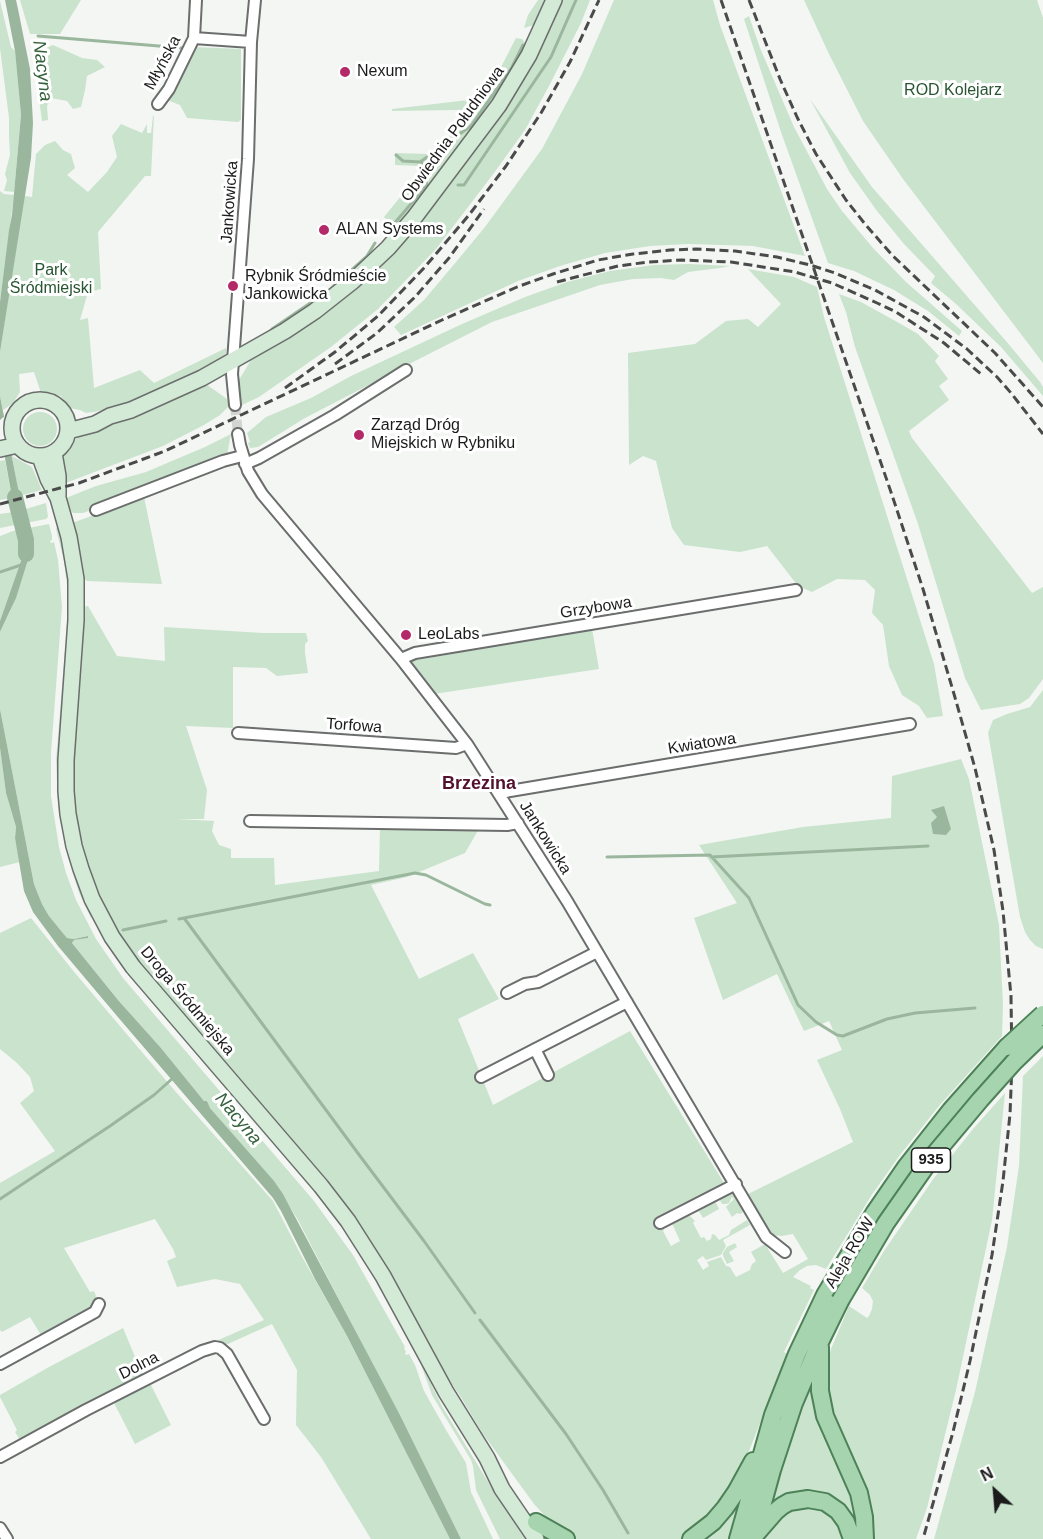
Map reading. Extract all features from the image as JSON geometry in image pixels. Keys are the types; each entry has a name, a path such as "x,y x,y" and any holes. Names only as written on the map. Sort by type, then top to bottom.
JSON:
{"main road":[{"name":"Obwiednia Południowa","path":"67,424 94,424 174,392 233,362 285,331 324,304 375,261 401,234 507,94 533,47 554,0"},
{"path":"0,449 10,438 17,412 24,405 33,401 50,402 60,408 67,424 64,444 47,455 25,453 10,438"},
{"name":"Droga Śródmiejska","path":"47,455 48,479 58,498 71,547 76,579 76,631 66,760 67,803 74,846 92,899 112,937 133,967 348,1221 375,1262 446,1392 487,1458 509,1484 536,1531"},
{"name":"Aleja ROW","path":"748,1539 767,1435 791,1370 833,1298 875,1212 925,1142 984,1072 1043,1014"},
{"name":"Aleja ROW","path":"748,1539 800,1386 820,1342 833,1298 933,1156 1014,1062 1043,1034"},
{"path":"820,1342 820,1391 825,1416 859,1493 866,1539"},
{"path":"691,1539 713,1522 725,1508 767,1435"},
{"path":"748,1539 782,1506 808,1498 825,1502 838,1510 846,1522 852,1539"},
{"path":"536,1531 548,1539"},
{"path":"536,1531 566,1539"}],"street":[{"name":"Młyńska","path":"158,104 169,89 194,38 196,0"},
{"name":"Jankowicka","path":"235,405 232,381 248,159 251,42 255,0"},
{"path":"194,38 251,42"},
{"path":"96,510 223,461 259,458 335,415 406,370"},
{"name":"Jankowicka","path":"238,434 244,460 262,494 401,659 467,744 597,952 766,1237 785,1252"},
{"name":"Grzybowa","path":"401,659 415,653 796,590"},
{"name":"Kwiatowa","path":"499,794 910,724"},
{"name":"Torfowa","path":"238,733 456,747 467,744"},
{"path":"250,820 507,825 518,823"},
{"path":"507,993 525,984 538,982 597,952"},
{"path":"481,1077 627,1002"},
{"path":"535,1049 548,1075"},
{"path":"660,1223 736,1184"},
{"path":"0,1364 95,1312 99,1304"},
{"name":"Dolna","path":"0,1457 94,1406 202,1351 215,1347 227,1354 264,1419"},
{"path":"0,1528 7,1539"}],"green space":[{"path":"20,0 81,0 60,34 30,34"},
{"path":"538,0 547,0 537,24 524,28 528,15"},
{"path":"561,0 590,0 581,23 525,130 436,249 378,309 331,347 259,397 239,405 239,380 251,360 326,313 352,291 421,222 482,141 532,68"},
{"path":"614,0 713,0 720,25 805,256 753,246 689,244 650,246 605,253 518,281 401,335 394,327 424,300 456,262 485,227 542,149 582,74"},
{"name":"ROD Kolejarz","path":"804,0 1037,0 1043,18 1043,363 903,179 863,121"},
{"path":"0,1 11,47 15,51 21,115 14,192 4,191 7,180 5,174 10,155 9,118 0,48"},
{"path":"749,16 760,48 794,127 827,189 873,248 906,282 962,331 959,336 928,311 894,290 854,271 828,263 744,19"},
{"path":"516,38 522,39 528,47 506,85 394,229 384,217 419,174 419,166 395,165 395,153 430,154 444,142 462,120 457,110 392,111 392,109 485,98"},
{"path":"53,45 82,58 97,60 105,67 87,76 81,107 73,109 67,101 51,98 47,106 48,120 42,121 39,78 34,53"},
{"path":"194,47 241,49 241,120 238,122 187,118 180,105 167,100"},
{"path":"810,99 872,187 1040,382 1043,387 1043,396 1001,347 931,283 935,276 904,244 850,173"},
{"name":"Park Śródmiejski","path":"154,115 151,176 145,176 98,232 101,289 88,292 80,320 88,318 94,388 140,370 154,383 226,348 226,353 223,358 151,395 108,409 86,413 69,408 61,396 41,393 34,372 19,374 20,392 12,404 3,410 0,396 0,352 24,196 32,197 36,154 45,145 55,141 63,150 71,154 75,168 67,175 88,192 107,172 117,157 112,136 121,124 142,133 147,124 147,133 151,133"},
{"path":"0,191 14,195 0,302"},
{"path":"654,265 730,266 688,272 674,280 633,279 600,285 492,322 305,418 258,447 250,448 247,433 266,417 311,398 351,376 462,324 525,297 567,282 610,271"},
{"path":"748,269 794,277 817,287 824,317 934,664 943,716 927,718 919,706 902,695 889,666 883,625 872,613 875,590 865,580 837,579 812,592 798,586 767,546 740,552 684,545 672,528 656,461 643,456 629,465 628,353 695,344 726,321 748,319 758,327 781,304"},
{"path":"839,294 861,302 918,334 939,356 935,361 948,379 939,386 949,400 909,431 912,438 1032,593 1043,587 1043,679 1029,698 1020,704 981,710 965,678 918,524 855,347"},
{"path":"206,384 227,399 229,406 220,415 163,446 63,484 61,452 76,439 93,429 145,412"},
{"path":"40,412 52,417 57,429 52,441 40,446 28,441 23,429 28,417"},
{"path":"231,434 227,455 174,479 83,513 71,511 66,498 96,486 146,472"},
{"path":"12,456 32,467 42,490 19,496"},
{"path":"5,460 12,498 0,500 0,461"},
{"path":"144,497 162,584 87,581 82,576 72,523"},
{"path":"46,503 48,517 46,519 0,528 0,514 14,512 16,520 23,519 22,510"},
{"path":"49,524 52,536 50,541 54,542 58,560 62,607 51,753 51,796 59,847 76,900 96,939 123,978 314,1201 353,1255 405,1347 405,1354 409,1354 415,1365 424,1391 466,1463 471,1492 493,1539 461,1539 400,1415 298,1220 278,1187 210,1108 208,1101 204,1101 72,943 74,940 88,938 88,936 67,938 42,904 34,884 0,709 0,632 26,567 30,552 29,538 28,532 21,534 22,558 0,621 0,536"},
{"path":"58,525 66,551 71,601 60,753 92,912 91,918 79,893 68,858 58,807 56,760 68,614 64,561 56,529"},
{"path":"88,606 117,656 165,661 164,627 263,633 306,633 308,641 305,644 305,653 308,673 277,676 266,668 233,667 233,728 186,726 207,790 204,819 177,819 214,821 212,831 219,845 231,849 231,858 274,858 275,885 379,871 380,826 480,827 465,853 407,877 371,885 419,979 473,953 499,999 458,1019 493,1105 630,1031 729,1191 733,1190 744,1209 742,1213 737,1213 732,1217 726,1207 734,1199 732,1197 729,1203 722,1204 718,1197 714,1199 719,1209 703,1218 697,1208 687,1213 695,1221 693,1223 701,1238 704,1237 707,1241 711,1239 712,1234 719,1240 729,1235 731,1230 747,1220 750,1225 723,1240 726,1246 721,1255 706,1260 703,1256 697,1260 703,1270 709,1266 707,1262 721,1257 736,1277 750,1270 756,1261 751,1252 765,1244 783,1273 808,1259 793,1234 771,1235 746,1195 853,1142 817,1060 842,1050 829,1021 804,1031 777,974 723,1000 694,918 737,903 699,845 803,827 891,818 892,776 961,759 969,779 999,925 1003,1004 1002,1036 939,1106 900,1155 871,1196 826,1269 816,1265 807,1266 793,1277 811,1286 810,1288 814,1290 784,1352 787,1354 744,1464 729,1494 697,1530 682,1539 575,1539 547,1518 534,1504 483,1434 435,1358 388,1274 137,963 105,913 83,859 71,792 82,607","holes":["671,1221 680,1241 671,1246 662,1226"]},
{"path":"592,629 599,669 434,694 411,661"},
{"path":"1043,690 1043,949 1030,940 1020,917 988,733 993,720 1030,707"},
{"path":"0,748 6,793 16,827 15,838 20,862 0,867"},
{"path":"31,918 175,1091 273,1201 347,1336 450,1539 371,1539 321,1457 296,1425 297,1370 272,1324 186,1363 198,1349 264,1320 240,1284 215,1279 177,1287 167,1261 176,1257 155,1219 64,1248 90,1292 94,1291 99,1304 44,1340 30,1317 2,1332 0,1330 0,1183 55,1151 20,1103 34,1091 30,1077 0,1049 0,933"},
{"path":"106,944 112,947 317,1190 365,1257 426,1369 443,1408 525,1539 500,1539 476,1490 471,1460 432,1395 420,1362 371,1273 342,1228 315,1193 129,976"},
{"path":"1043,1056 1043,1539 934,1539 975,1392 1007,1247 1019,1166 1023,1076"},
{"path":"1005,1093 992,1220 956,1390 927,1508 916,1539 871,1539 826,1396 827,1364 831,1349 849,1306 867,1318 869,1316 873,1301 862,1288 884,1251 934,1178"},
{"path":"735,1243 737,1247 729,1252 734,1261 727,1264 723,1253 727,1247"},
{"path":"123,1328 143,1376 20,1440 0,1395"},
{"path":"813,1378 854,1494 860,1539 837,1503 770,1506 795,1425"},
{"path":"150,1383 171,1425 135,1444 113,1401"},
{"path":"740,1497 730,1539 700,1539"},
{"path":"806,1504 832,1513 846,1539 765,1539 769,1530 783,1513"}],"shaded area":[{"path":"5,0 16,0 30,69 33,123 31,158 0,352 0,302 12,215 21,115 15,51"},
{"path":"0,396 24,519 16,520 0,430"},
{"path":"28,532 30,545 28,560 16,598 0,632 0,621 22,558 21,533"},
{"path":"0,709 34,884 42,904 67,938 88,936 88,938 74,940 72,943 283,1194 400,1415 461,1539 450,1539 347,1336 273,1198 58,946 33,912 24,891 15,838 16,827 6,793 0,748"},
{"path":"944,806 951,829 946,835 933,834 931,823 937,817 931,810"}],"pier":[{"path":"6,415 14,455 4,455 0,448 0,420"},
{"path":"22,495 24,509 11,512 9,498"}],"waterway":[{"path":"458,185 464,185 551,57 576,0"},
{"path":"38,36 183,48"},
{"path":"420,162 471,126 512,67 523,45"},
{"path":"396,155 403,161 420,162 432,169"},
{"path":"393,225 427,185 423,164"},
{"path":"272,329 328,291 367,256 375,243"},
{"name":"Nacyna","path":"15,497 26,540 26,554"},
{"path":"0,572 21,565"},
{"path":"711,857 928,846"},
{"path":"607,857 710,855 749,898 798,1005 816,1022 837,1035 843,1036 887,1019 915,1013 975,1008"},
{"path":"179,919 415,873 426,875 490,905"},
{"path":"184,918 475,1313"},
{"path":"123,930 166,921"},
{"path":"0,1199 110,1126 154,1095 173,1078"},
{"path":"480,1320 566,1434 628,1533"}],"tunnel":[{"path":"235,405 238,434"}],"railway":[{"path":"285,388 335,352 378,316 424,268 469,215 506,166 541,113 570,62 599,0"},
{"path":"721,0 923,589 975,768 994,850 1003,911 1011,996 1012,1064 1010,1114 1003,1181 992,1255 970,1361 923,1539"},
{"path":"749,0 797,117 816,154 846,200 892,255 995,353 1043,407"},
{"path":"335,364 377,333 415,297 449,258 484,209"},
{"path":"0,504 79,483 165,451 517,287 598,260 670,250 735,251 777,257 835,273 875,290 924,317 967,349 997,377 1043,434"},
{"path":"557,282 618,266 682,260 731,262 795,272 832,283 896,312 944,343 981,374"}],"place":[{"name":"Nexum","path":"345,72"},
{"name":"ALAN Systems","path":"324,230"},
{"name":"Rybnik Śródmieście Jankowicka","path":"233,286"},
{"name":"Zarząd Dróg Miejskich w Rybniku","path":"359,435"},
{"name":"LeoLabs","path":"406,635"}],"district":[{"name":"Brzezina","path":"479,784"}]}
